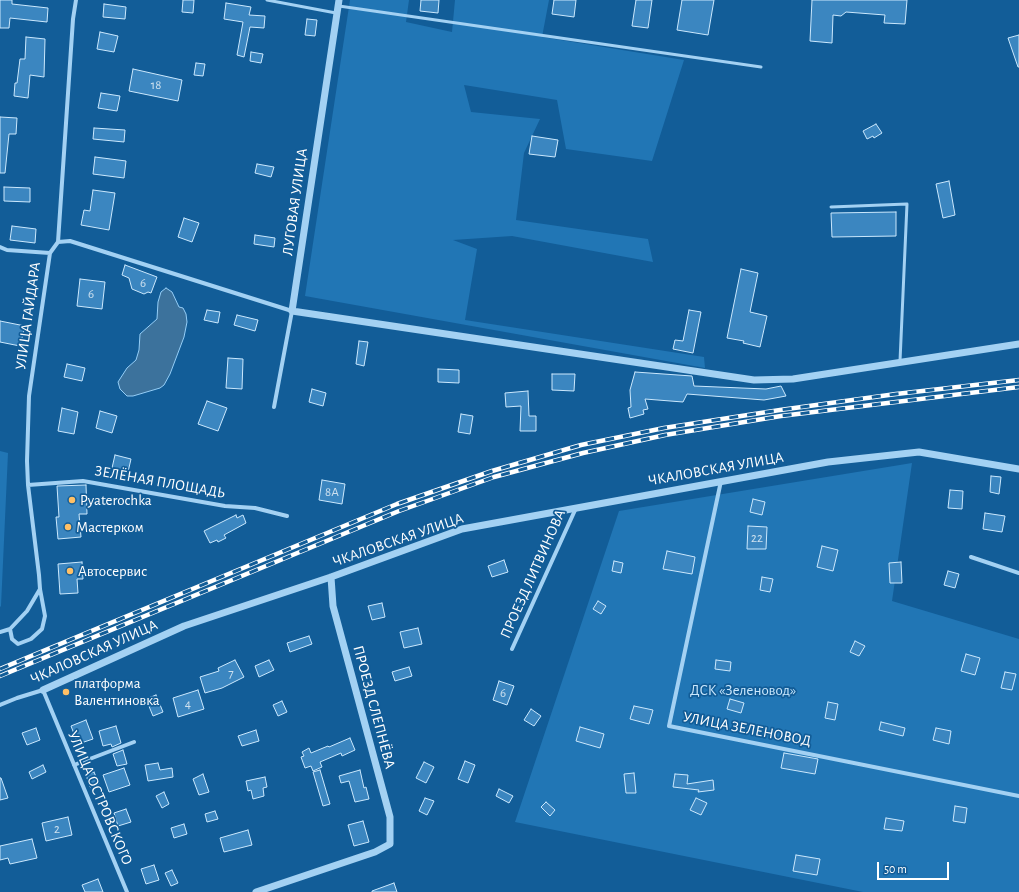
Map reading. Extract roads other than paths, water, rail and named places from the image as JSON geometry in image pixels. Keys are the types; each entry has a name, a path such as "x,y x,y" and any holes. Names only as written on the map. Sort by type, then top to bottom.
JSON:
{"street":[{"path":"76,0 73,19 58,242 73,242 292,311 754,380 793,379 1019,344"},
{"name":"ЛУГОВАЯ УЛИЦА","path":"274,407 292,311 338,6"},
{"name":"УЛИЦА ГАЙДАРА","path":"10,629 12,639 18,644 32,638 42,629 45,616 40,589 28,485 27,461 29,396 50,253 58,242"},
{"path":"0,247 7,250 50,253"},
{"name":"ЧКАЛОВСКАЯ УЛИЦА","path":"0,705 43,690 184,626 331,577 462,529 828,462 919,452 1019,470"},
{"name":"ЗЕЛЁНАЯ ПЛОЩАДЬ","path":"28,485 83,480 225,506 255,508 286,516"},
{"name":"УЛИЦА ЗЕЛЕНОВОД","path":"721,481 669,726 1019,796"},
{"name":"ПРОЕЗД ЛИТВИНОВА","path":"512,649 576,508"},
{"path":"971,557 1019,573"},
{"name":"ПРОЕЗД СЛЕПНЁВА","path":"256,892 376,852 390,844 390,817 333,606 331,577"},
{"path":"0,632 10,629 27,611 40,589"},
{"name":"УЛИЦА ОСТРОВСКОГО","path":"43,690 127,892"},
{"path":"74,765 134,742"}],"lane":[{"path":"267,0 338,6 761,67"},
{"path":"831,207 907,204 900,363"}],"railway":[{"path":"0,669 397,504 492,471 581,445 664,428 780,410 896,394 1019,380"},
{"path":"0,676 399,511 494,477 583,453 665,435 781,416 1019,387"}],"place":[{"name":"Pyaterochka","path":"72,500"},
{"name":"Мастерком","path":"68,527"},
{"name":"Автосервис","path":"70,571"},
{"name":"платформа Валентиновка","path":"66,692"}],"park label":[{"name":"ДСК «Зеленовод»","path":"743,690"}]}
